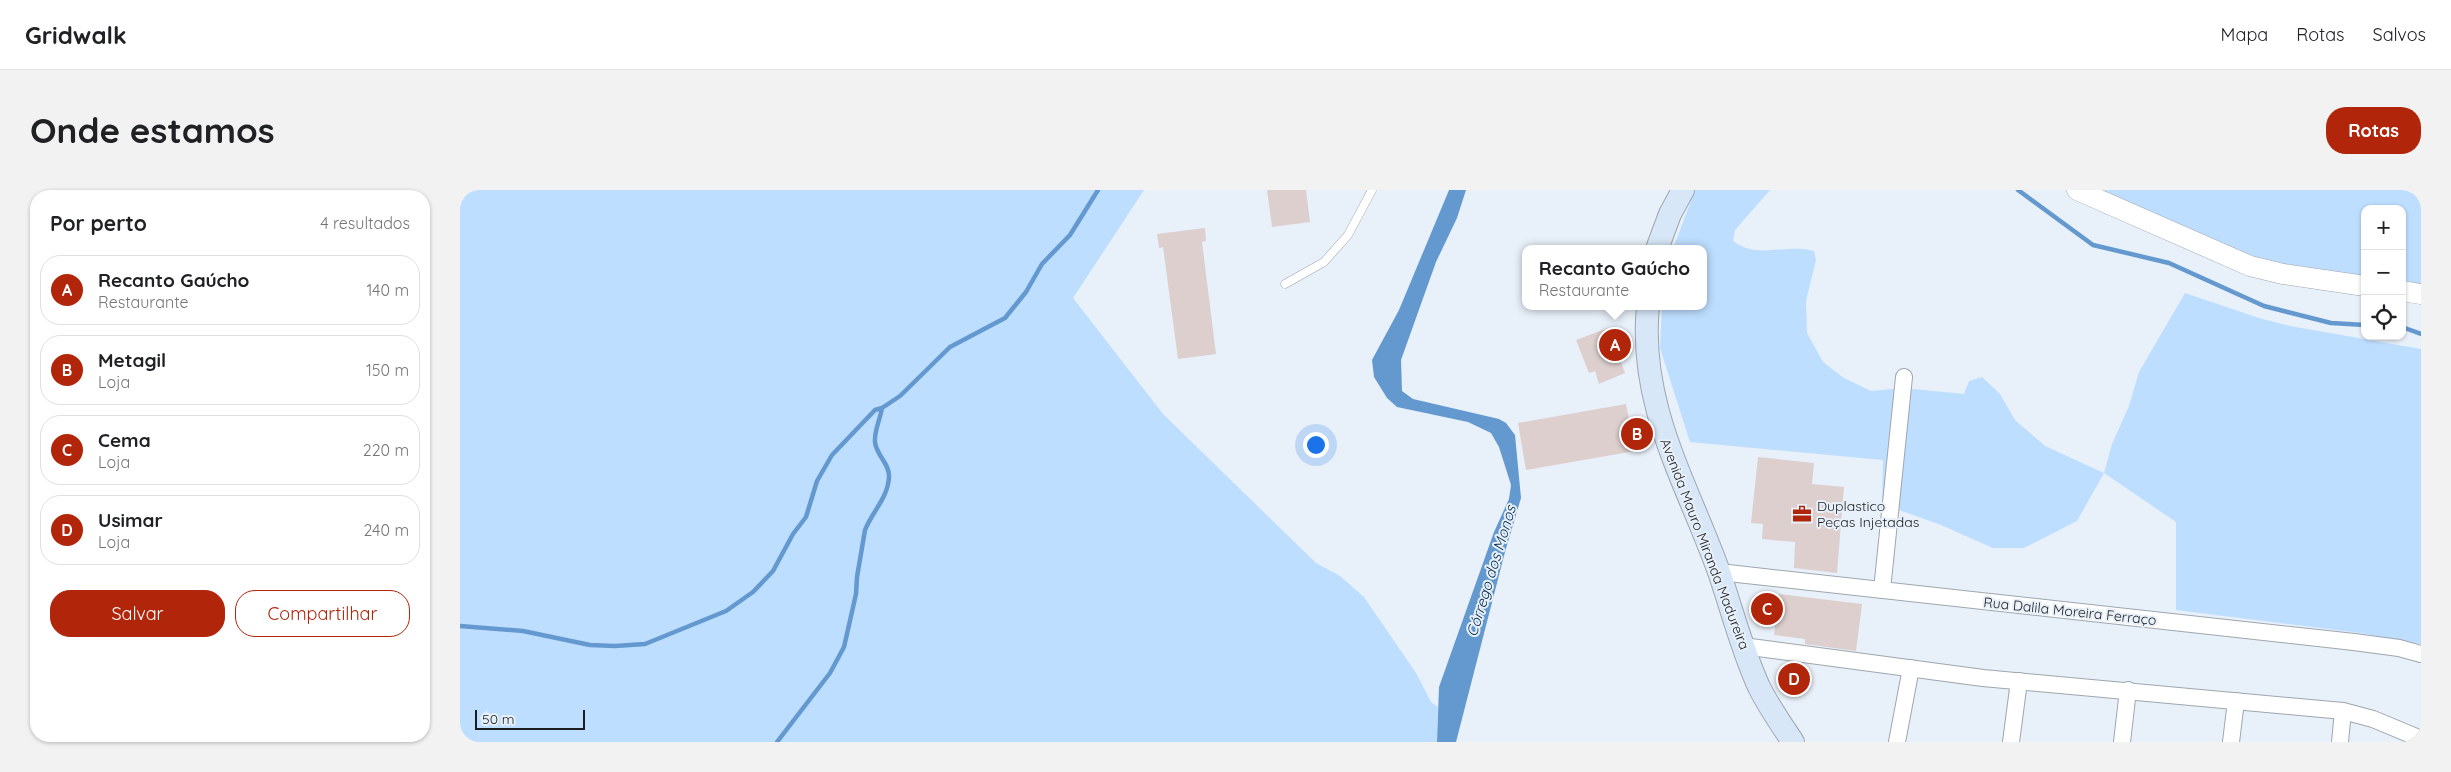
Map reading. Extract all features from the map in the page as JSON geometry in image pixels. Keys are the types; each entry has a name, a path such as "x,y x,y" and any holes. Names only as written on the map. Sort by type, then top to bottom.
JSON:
{"main road":[{"path":"1659,245 1670,214 1683,190"},
{"name":"Avenida Mauro Miranda Madureira","path":"1648,310 1652,389 1658,420 1719,572 1743,646 1759,687 1793,742"}],"street":[{"path":"2077,190 2250,266 2283,274 2361,285"},
{"path":"2406,292 2421,294"},
{"path":"1882,590 1904,377"},
{"name":"Rua Dalila Moreira Ferraço","path":"1719,572 2354,642 2399,648 2421,654"},
{"path":"1743,646 2019,681 2343,712 2373,720 2421,739"},
{"path":"1897,742 1911,668"},
{"path":"2011,742 2019,681"},
{"path":"2122,742 2128,690"},
{"path":"2231,742 2236,701"},
{"path":"2340,742 2343,712"}],"lane":[{"path":"1285,284 1324,262 1348,235 1372,190"}],"shaded area":[{"path":"460,190 1144,190 1073,298 1163,414 1316,563 1340,576 1364,597 1416,673 1431,702 1438,707 1437,742 460,742"},
{"path":"1695,190 1770,190 1735,230 1733,241 1742,247 1752,249 1803,249 1814,251 1816,260 1806,301 1807,333 1823,362 1844,378 1871,391 1903,388 1964,394 1969,381 1982,377 2000,394 2015,420 2045,446 2104,473 2077,521 2024,548 1993,548 1941,525 1882,504 1883,460 1690,442 1660,348 1662,310 1707,310 1707,245 1674,245"},
{"path":"2093,190 2421,190 2421,286 2406,285 2406,205 2361,205 2361,278 2266,262"},
{"path":"2185,293 2259,318 2290,326 2361,338 2361,340 2421,349 2421,644 2360,633 2176,610 2176,522 2104,473 2112,444 2129,406 2139,372"}],"water":[{"name":"Córrego dos Monos","path":"1449,190 1466,190 1457,218 1436,262 1401,360 1402,391 1413,399 1499,419 1506,423 1515,435 1521,498 1505,552 1456,742 1437,742 1439,687 1494,532 1509,499 1511,485 1499,447 1491,433 1468,422 1397,407 1387,398 1374,377 1372,360 1399,310"}],"building":[{"path":"1267,190 1306,190 1310,222 1272,227"},
{"path":"1205,228 1206,241 1202,242 1216,354 1178,359 1163,247 1159,248 1157,234"},
{"path":"1608,328 1625,373 1599,384 1595,371 1589,373 1576,340"},
{"path":"1626,404 1635,451 1526,470 1518,423"},
{"path":"1758,457 1814,463 1812,484 1844,487 1837,573 1794,568 1795,542 1762,539 1763,524 1751,523"},
{"path":"1779,594 1862,604 1856,651 1805,644 1805,639 1774,635"}],"waterway":[{"path":"460,626 523,631 590,645 615,646 645,644 726,611 753,592 773,571 793,534 806,517 817,481 832,455 875,410 882,408 900,396 950,347 1005,318 1026,292 1042,264 1070,235 1098,190"},
{"path":"2018,190 2093,245 2169,263 2264,306 2331,323 2361,325"},
{"path":"2406,328 2421,334"},
{"path":"777,742 830,673 844,647 856,594 865,530 888,485 889,472 875,442 875,434 882,408"}],"place":[{"name":"Recanto Gaúcho","path":"1615,345"},
{"name":"Metagil","path":"1637,434"},
{"name":"Duplastico Peças Injetadas","path":"1802,514"},
{"name":"Cema","path":"1767,609"},
{"name":"Usimar","path":"1794,679"}]}
